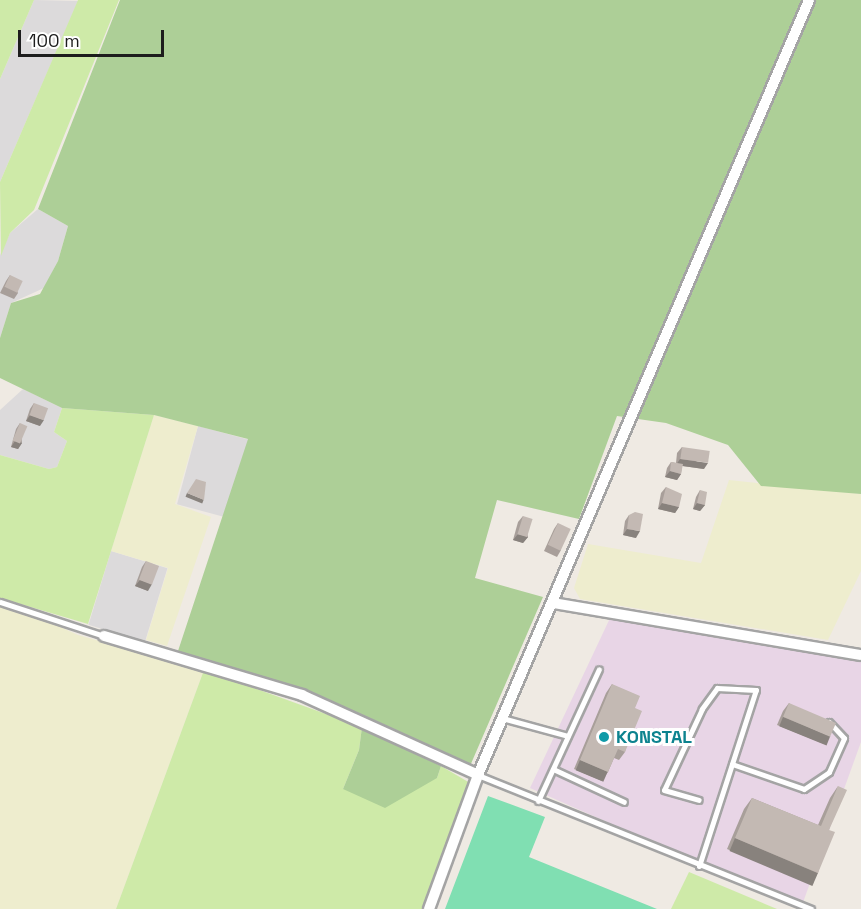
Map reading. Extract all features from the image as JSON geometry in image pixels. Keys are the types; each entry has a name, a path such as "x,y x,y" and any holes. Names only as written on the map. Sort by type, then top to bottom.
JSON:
{"street":[{"path":"429,909 478,775 809,0"},
{"path":"553,603 861,655"},
{"path":"104,636 302,695 478,775"}],"lane":[{"path":"0,602 104,636"},
{"path":"538,801 599,669"},
{"path":"699,800 664,790 702,709 717,688 756,690 699,866"},
{"path":"502,718 568,736"},
{"path":"732,764 804,789 829,772 844,738 835,725 825,720"},
{"path":"553,769 624,802"},
{"path":"478,775 699,866 811,909"}],"shaded area":[{"path":"34,0 78,1 0,182 0,79"},
{"path":"38,209 68,226 58,261 44,288 11,303 0,338 0,255 10,233"},
{"path":"23,389 62,408 54,432 67,441 57,467 49,469 0,455 0,410"},
{"path":"198,426 248,439 227,518 177,504"},
{"path":"111,551 167,568 145,642 88,625"},
{"path":"611,616 861,661 861,742 801,908 530,788"}],"green space":[{"path":"0,0 34,0 0,79"},
{"path":"78,0 119,0 34,210 10,233 1,256 0,182"},
{"path":"120,0 861,0 861,494 761,486 728,445 666,423 617,416 579,519 497,500 475,578 543,597 470,766 178,651 248,439 154,415 62,408 0,378 0,338 11,303 40,294 58,261 68,226 38,209"},
{"path":"62,408 154,415 88,624 0,598 0,455 49,469 57,467 67,441 54,432"},
{"path":"154,415 198,426 175,504 211,517 167,646 146,640 168,568 111,551"},
{"path":"729,480 861,494 861,571 828,640 580,599 574,588 588,544 701,563"},
{"path":"0,604 19,608 78,635 204,670 116,909 0,909"},
{"path":"204,670 362,727 359,750 343,789 437,778 441,766 470,783 423,909 116,909"},
{"path":"362,727 441,766 437,778 385,808 343,789 359,750"},
{"path":"488,796 545,817 529,857 657,909 445,909"},
{"path":"689,872 777,909 671,909"}],"building":[{"path":"10,275 23,281 17,293 5,287"},
{"path":"34,403 48,408 44,420 30,415"},
{"path":"20,423 27,426 20,444 13,440"},
{"path":"682,447 710,451 708,463 680,459"},
{"path":"671,462 683,464 681,474 670,471"},
{"path":"196,479 206,482 204,500 187,493"},
{"path":"666,487 682,494 679,507 662,503"},
{"path":"700,490 707,492 705,505 697,503"},
{"path":"635,512 643,514 640,531 627,529 629,515"},
{"path":"523,516 533,519 527,537 517,534"},
{"path":"558,523 571,529 561,551 548,545"},
{"path":"146,561 159,566 152,585 139,580"},
{"name":"KONSTAL","path":"612,684 640,696 635,708 642,711 625,752 618,749 608,772 580,760"},
{"path":"789,703 836,723 830,737 783,717"},
{"path":"838,786 847,790 829,830 835,832 818,873 735,838 752,798 821,826"}],"place":[{"name":"KONSTAL","path":"604,737"}]}
